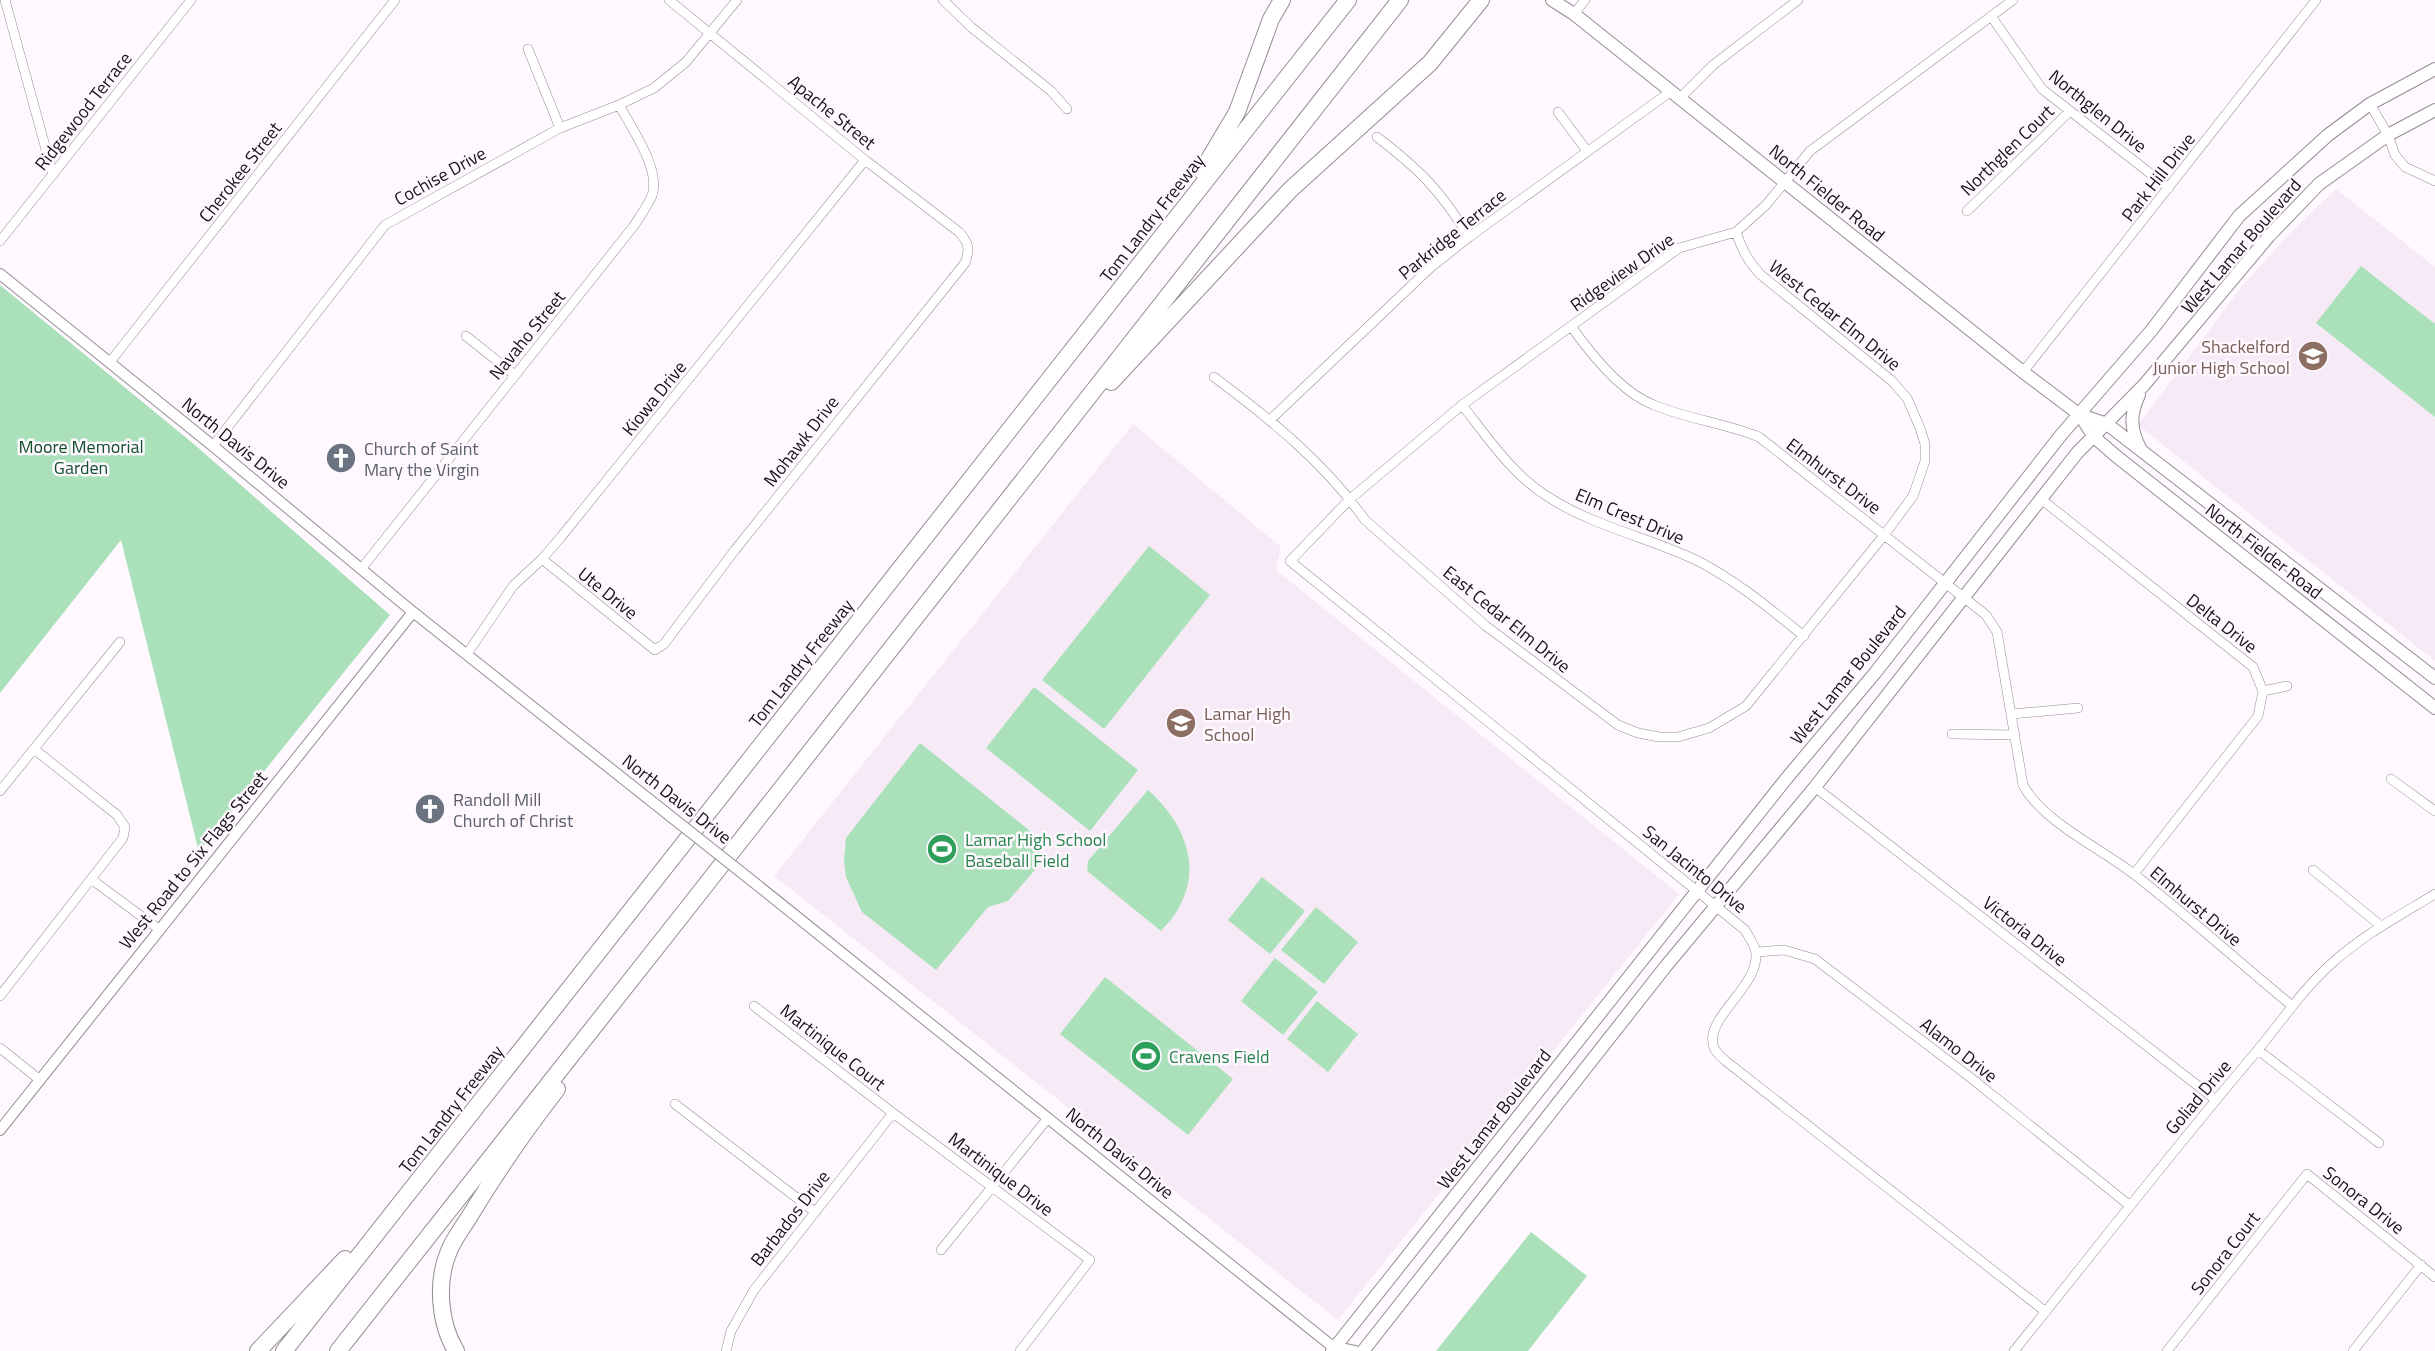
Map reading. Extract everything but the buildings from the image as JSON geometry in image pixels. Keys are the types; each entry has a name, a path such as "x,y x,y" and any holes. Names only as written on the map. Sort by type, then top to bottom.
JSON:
{"highway":[{"path":"1106,308 1203,170 1237,112 1271,19 1282,0"},
{"name":"Tom Landry Freeway","path":"285,1351 1348,0"},
{"path":"338,1351 1400,0"},
{"path":"1023,480 1290,190 1430,63 1482,3"},
{"path":"456,1351 450,1342 441,1300 442,1276 449,1251 498,1171 691,905"},
{"path":"258,1351 414,1186"}],"main road":[{"name":"North Fielder Road","path":"1552,0 1574,14 1786,181 2023,372 2080,415 2107,424 2435,678"},
{"name":"West Lamar Boulevard","path":"1335,1350 1786,779 1875,673 2062,435 2151,331 2239,216 2319,143 2370,104 2435,69"},
{"name":"West Lamar Boulevard","path":"1363,1351 1666,966 1815,788 2077,453 2144,385 2269,236 2319,184 2388,135 2435,110"},
{"path":"2142,451 2132,428 2132,416 2144,385"},
{"name":"North Fielder Road","path":"2080,415 2094,437 2435,708"},
{"path":"2320,618 2335,601"},
{"path":"1649,953 1666,966"}],"street":[{"path":"5,0 53,174"},
{"name":"Ridgewood Terrace","path":"0,240 191,0"},
{"name":"Cherokee Street","path":"110,362 395,0"},
{"name":"Apache Street","path":"669,0 959,232 968,242 969,250"},
{"name":"Cochise Drive","path":"214,446 385,225 560,128 619,105 653,88 686,62 737,0"},
{"path":"943,0 971,27 1051,91 1067,109"},
{"path":"1574,14 1585,0"},
{"name":"Parkridge Terrace","path":"1271,419 1430,268 1587,151 1674,95 1798,0"},
{"name":"Ridgeview Drive","path":"1290,561 1350,499 1462,405 1679,248 1736,232 1766,205 1810,151 2013,0"},
{"name":"Park Hill Drive","path":"2023,372 2316,0"},
{"name":"Northglen Drive","path":"1991,16 2042,89 2169,188"},
{"path":"528,49 560,128"},
{"path":"2370,104 2388,135 2391,149 2405,167 2435,181"},
{"name":"Navaho Street","path":"362,568 633,227 652,197 652,169 619,105"},
{"path":"1558,112 1587,151"},
{"name":"Northglen Court","path":"1967,211 2069,112"},
{"path":"1377,137 1431,183 1454,212 1469,237"},
{"name":"Kiowa Drive","path":"467,654 513,586 542,559 866,160"},
{"name":"West Cedar Elm Drive","path":"1736,232 1742,251 1756,270 1872,363 1907,398 1925,444 1925,461 1913,496 1804,636"},
{"name":"Mohawk Drive","path":"655,650 664,644 743,539 965,263 969,250"},
{"name":"North Davis Drive","path":"0,274 214,446 413,612 1335,1350 1355,1351"},
{"name":"Elmhurst Drive","path":"1572,326 1586,348 1617,381 1651,405 1759,437 1986,615 1997,632 2023,785 2030,798 2063,825 2134,874 2291,1005"},
{"path":"466,336 515,375"},
{"name":"East Cedar Elm Drive","path":"1214,377 1271,419 1350,499 1364,520 1486,626 1618,725 1638,733 1678,737 1726,720 1746,706 1804,636"},
{"name":"Elm Crest Drive","path":"1462,405 1511,468 1550,498 1697,561 1732,581 1804,636"},
{"name":"Delta Drive","path":"2040,499 2253,667 2263,691"},
{"name":"Ute Drive","path":"542,559 655,650"},
{"name":"San Jacinto Drive","path":"1290,561 1745,930 1757,953"},
{"name":"West Road to Six Flags Street","path":"0,1130 413,612"},
{"path":"0,791 120,642"},
{"path":"2134,874 2258,716 2263,691 2287,686"},
{"path":"2012,714 2078,708"},
{"path":"1952,734 2015,735"},
{"path":"0,996 123,838 125,827 117,815 34,749"},
{"path":"2391,779 2435,811"},
{"name":"Victoria Drive","path":"1815,788 2216,1100"},
{"path":"2313,870 2381,926"},
{"path":"91,880 160,930"},
{"name":"Goliad Drive","path":"2014,1351 2129,1205 2258,1050 2291,1005 2330,964 2381,926 2435,894"},
{"name":"Alamo Drive","path":"1757,953 1784,950 1815,959 2129,1205"},
{"path":"1757,953 1753,974 1721,1017 1713,1033 1715,1050 2046,1312"},
{"name":"Martinique Court","path":"754,1006 893,1114"},
{"path":"0,1048 40,1080"},
{"path":"2258,1050 2379,1143"},
{"path":"675,1104 815,1212"},
{"name":"Martinique Drive","path":"893,1114 1090,1260 1020,1351"},
{"name":"Barbados Drive","path":"726,1351 731,1331 741,1310 893,1114"},
{"path":"941,1251 1048,1118"},
{"name":"Sonora Drive","path":"2307,1174 2435,1277"},
{"name":"Sonora Court","path":"2167,1351 2307,1174"},
{"path":"2353,1351 2421,1265"}],"shaded area":[{"name":"Shackelford Junior High School","path":"2336,189 2435,267 2435,661 2138,425 2242,286 2289,234"},
{"name":"Lamar High School","path":"1133,424 1281,547 1276,570 1679,894 1338,1320 774,876"}],"green space":[{"path":"2361,266 2435,324 2435,417 2316,323"},
{"name":"Moore Memorial Garden","path":"0,285 195,445 390,615 199,852 121,540 0,693"},
{"path":"1149,546 1210,595 1104,729 1042,680"},
{"path":"1034,687 1138,770 1090,831 986,748"},
{"name":"Lamar High School Baseball Field","path":"920,743 1039,838 1041,863 1008,901 988,907 936,970 862,912 846,877 844,860 846,838"},
{"path":"1148,790 1171,815 1185,844 1189,860 1186,892 1176,912 1161,931 1087,871 1088,861"},
{"path":"1262,877 1305,911 1270,954 1228,920"},
{"path":"1316,907 1358,942 1324,984 1281,950"},
{"path":"1275,958 1318,992 1283,1035 1241,1001"},
{"name":"Cravens Field","path":"1105,977 1233,1079 1188,1135 1060,1034"},
{"path":"1317,1001 1358,1034 1328,1072 1287,1039"},
{"path":"1531,1232 1587,1276 1528,1351 1436,1351"}],"place":[{"name":"Shackelford Junior High School","path":"2313,356"},
{"name":"Church of Saint Mary the Virgin","path":"341,458"},
{"name":"Lamar High School","path":"1181,723"},
{"name":"Randoll Mill Church of Christ","path":"430,809"},
{"name":"Lamar High School Baseball Field","path":"942,849"},
{"name":"Cravens Field","path":"1146,1056"}]}
